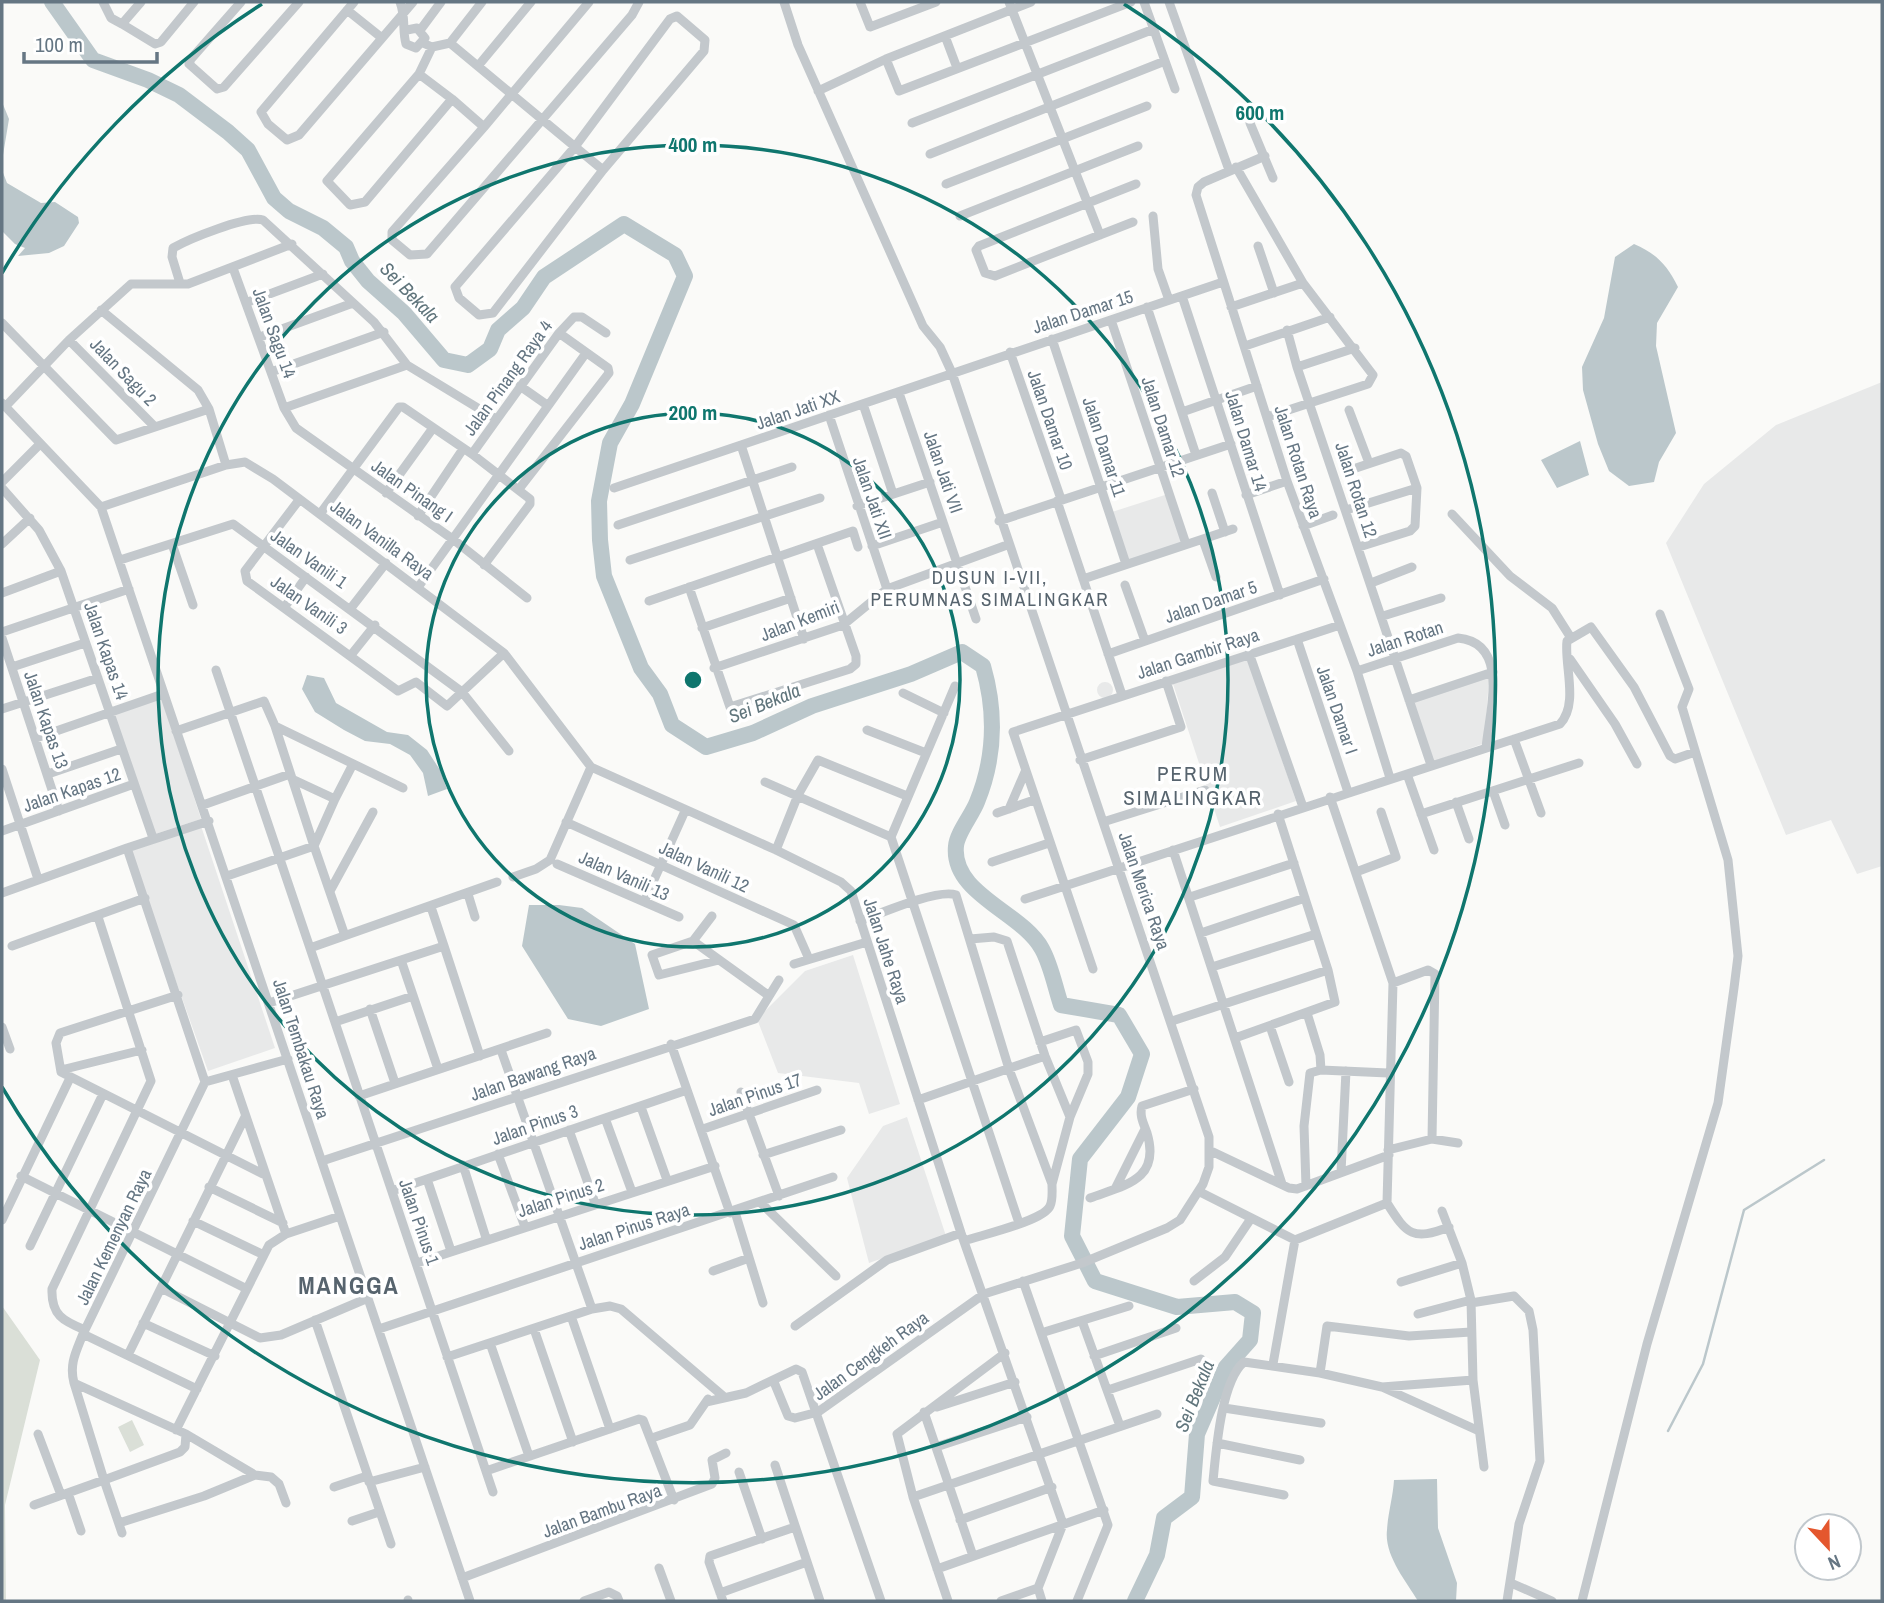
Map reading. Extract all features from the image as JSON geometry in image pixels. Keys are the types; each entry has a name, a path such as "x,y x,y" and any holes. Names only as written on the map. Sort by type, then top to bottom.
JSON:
{"street":[{"path":"103,2 104,10 111,18 155,44 161,42 194,2"},
{"path":"122,24 141,2"},
{"path":"240,2 189,64 218,89 224,86 299,2"},
{"path":"354,2 261,112 268,124 287,140 299,135 413,2"},
{"path":"400,2 407,30 404,37 409,46 416,48 450,43 603,170"},
{"path":"407,30 421,29 441,2"},
{"path":"450,43 482,2"},
{"path":"478,66 531,2"},
{"path":"589,2 513,96 392,232 392,240 410,255 427,254 632,15 639,2"},
{"name":"Jalan Merica Raya","path":"785,2 798,45 818,92 923,326 940,347 952,373 1007,545 1172,1021 1211,1151"},
{"path":"860,2 870,27 936,2"},
{"path":"818,92 886,59 1010,6 1031,2"},
{"path":"886,59 899,91 1131,2"},
{"path":"1144,2 1175,89"},
{"path":"1169,2 1233,169 1303,283 1355,348 1373,380 1267,417"},
{"path":"1010,6 1100,235"},
{"path":"347,10 382,38"},
{"path":"677,16 698,30 705,40 704,51 603,170 493,313 479,315 459,298 455,287 574,148 670,19 677,16"},
{"path":"421,29 428,45 419,74 327,181 351,205 365,202 452,99"},
{"path":"912,123 1154,29"},
{"path":"945,36 957,68"},
{"path":"930,154 1166,61"},
{"path":"419,74 484,127"},
{"path":"946,184 1147,106"},
{"path":"1250,123 1273,178"},
{"path":"960,216 1138,146"},
{"name":"Jalan Rotan Raya","path":"1265,156 1204,182 1196,195 1287,481 1357,671 1390,778"},
{"path":"1133,222 995,276 985,273 977,256 979,246 1136,184"},
{"path":"1153,216 1158,269 1169,300"},
{"path":"180,282 172,257 173,248 259,219 292,244 384,332 407,365 496,419"},
{"path":"101,507 3,405 131,284 199,281 292,244"},
{"path":"1258,246 1274,293"},
{"name":"Jalan Sagu 14","path":"233,268 248,302 284,408 296,428 353,469"},
{"path":"248,302 323,274"},
{"name":"Jalan Damar 15","path":"952,373 1223,282"},
{"path":"1231,307 1303,283"},
{"name":"Jalan Damar 14","path":"1182,296 1280,595"},
{"path":"260,337 353,303"},
{"path":"1147,307 1196,455"},
{"path":"101,310 198,390 209,409 226,465"},
{"name":"Jalan Pinang Raya 4","path":"418,516 496,419 559,333 577,316 606,333"},
{"path":"1245,346 1330,317"},
{"name":"Jalan Damar 12","path":"1111,320 1185,544"},
{"path":"2,323 116,440 209,409"},
{"name":"Jalan Rotan 12","path":"1287,330 1297,367 1431,765"},
{"path":"271,372 384,332"},
{"path":"519,489 609,373 608,368 559,333"},
{"name":"Jalan Damar 11","path":"1052,339 1126,564"},
{"name":"Jalan Sagu 2","path":"69,340 154,426"},
{"path":"1297,367 1355,348"},
{"name":"Jalan Damar 10","path":"1010,352 1122,695"},
{"path":"419,586 454,540 497,473 586,354"},
{"path":"284,408 407,365"},
{"name":"Jalan Jati XX","path":"614,488 952,373"},
{"path":"520,386 547,405"},
{"path":"1182,412 1257,386"},
{"name":"Jalan Jati VII","path":"899,393 976,619"},
{"path":"863,404 893,495"},
{"path":"320,514 398,407 406,408 528,496 530,504 484,565"},
{"path":"1349,410 1369,463"},
{"name":"Jalan Jati XII","path":"829,415 857,506 887,589"},
{"path":"386,493 433,428"},
{"path":"2,482 40,444"},
{"path":"999,521 1100,485 1231,444"},
{"path":"741,446 804,639"},
{"path":"1350,470 1395,454 1406,456 1417,488 1415,526 1409,531 1359,547"},
{"name":"Jalan Vanilla Raya","path":"101,507 226,465 245,462 273,479 419,586 505,653 591,767"},
{"path":"618,525 792,467"},
{"name":"Jalan Pinang I","path":"353,469 454,540 527,598"},
{"path":"1246,495 1287,481"},
{"path":"857,506 930,482"},
{"name":"Jalan Kapas 14","path":"2,488 30,518 50,546 61,570 153,838"},
{"path":"1346,510 1417,488"},
{"path":"1083,579 1229,530 1212,494"},
{"path":"630,560 820,498"},
{"name":"Jalan Vanili 3","path":"299,500 245,572 245,578 398,691 416,682 447,706 462,692"},
{"name":"Jalan Tembakau Raya","path":"101,507 470,1601"},
{"path":"1452,514 1510,576 1552,608 1571,638"},
{"path":"1303,526 1333,515"},
{"path":"2,544 30,518"},
{"path":"872,546 943,522"},
{"name":"Jalan Vanili 1","path":"120,560 233,524 375,625 462,692 509,751"},
{"path":"649,601 853,531 858,547"},
{"path":"1203,540 1216,577"},
{"path":"172,544 193,605"},
{"path":"689,587 726,702 734,708 812,682 850,669 856,664 856,656 817,544"},
{"name":"Jalan Kemiri","path":"715,668 844,625 887,589 1007,545"},
{"path":"351,608 386,563"},
{"path":"1371,583 1412,567"},
{"path":"2,593 61,570"},
{"path":"284,608 306,577"},
{"name":"Jalan Damar 5","path":"1108,654 1324,579"},
{"path":"1125,585 1145,642"},
{"path":"2,632 129,589"},
{"path":"702,628 791,598"},
{"path":"1383,617 1441,598"},
{"path":"1582,1601 1647,1344 1718,1103 1738,956 1728,860 1682,707 1689,689 1660,614"},
{"path":"351,655 375,625"},
{"name":"Jalan Gambir Raya","path":"1025,772 1013,736 1013,732 1018,728 1340,625"},
{"path":"1025,899 1330,797 1550,729 1565,719 1568,709 1570,659 1566,645 1571,638 1591,626 1633,687 1670,756 1675,759 1695,752"},
{"name":"Jalan Kapas 13","path":"2,638 59,811"},
{"name":"Jalan Rotan","path":"1357,671 1458,638 1466,639 1489,655 1493,672"},
{"name":"Jalan Damar I","path":"1297,639 1348,792"},
{"path":"12,667 85,643"},
{"path":"462,692 505,653"},
{"path":"1249,653 1303,807"},
{"path":"1570,659 1615,724 1637,764"},
{"name":"Jalan Pinus 1","path":"216,670 493,1492"},
{"path":"1409,700 1493,672 1486,748"},
{"path":"2,709 98,678"},
{"path":"1080,760 1181,727 1166,681"},
{"path":"955,686 891,836 1018,1223"},
{"path":"904,693 944,713"},
{"path":"36,738 163,694"},
{"path":"176,731 264,701 275,726 344,933"},
{"path":"275,726 402,788"},
{"path":"867,730 926,753"},
{"path":"1514,739 1541,813"},
{"path":"48,774 121,749"},
{"path":"776,850 798,795 818,760 907,796"},
{"path":"1420,814 1579,763"},
{"path":"227,876 314,846 353,764"},
{"path":"513,877 548,863 591,767"},
{"name":"Jalan Jahe Raya","path":"591,767 776,850 841,882 851,891 962,1237 1063,1524"},
{"path":"2,769 38,879"},
{"path":"1025,772 1093,969"},
{"path":"1009,808 1025,772"},
{"path":"1407,774 1434,850"},
{"path":"203,805 253,786 291,776 335,799"},
{"path":"765,782 891,836"},
{"name":"Jalan Kapas 12","path":"2,831 134,785"},
{"path":"1103,822 1205,790"},
{"path":"1493,792 1505,825"},
{"path":"1330,797 1393,983 1388,1073 1387,1203 1402,1227 1416,1235 1425,1236 1449,1227"},
{"path":"997,813 1034,800"},
{"path":"1456,802 1469,839"},
{"path":"330,891 373,811"},
{"path":"644,902 685,811"},
{"path":"1356,872 1396,857 1381,811"},
{"path":"1235,1038 1335,1002 1328,970 1278,814"},
{"path":"2,893 153,838 209,821"},
{"name":"Jalan Vanili 12","path":"566,822 794,925 809,959"},
{"path":"992,862 1049,844"},
{"path":"127,848 205,1082 288,1059"},
{"path":"1173,850 1282,1184"},
{"path":"1190,897 1294,863"},
{"name":"Jalan Vanili 13","path":"557,864 679,917"},
{"path":"310,948 344,933 468,894 497,882"},
{"path":"860,921 912,903 953,893 970,939 1009,1069 1052,1184"},
{"path":"468,894 475,917"},
{"path":"12,946 145,898"},
{"path":"1201,933 1305,898"},
{"path":"431,906 480,1056"},
{"path":"712,916 693,941 652,955 659,975 719,960"},
{"path":"97,917 151,1081 57,1276 51,1304 60,1318 84,1332 197,1389"},
{"path":"1212,967 1316,934"},
{"path":"970,939 994,937 1007,941 1045,1056 1070,1117"},
{"path":"693,941 768,995 779,980"},
{"path":"794,964 867,942"},
{"path":"269,1003 323,988 444,946"},
{"path":"401,960 438,1069"},
{"path":"1172,1021 1328,970"},
{"path":"1393,983 1428,970 1435,974 1432,1139"},
{"path":"178,995 60,1033 56,1038 61,1070 70,1078 264,1174"},
{"name":"Jalan Bawang Raya","path":"322,1161 671,1044 755,1019 768,995"},
{"path":"335,1022 413,996"},
{"path":"370,1009 395,1083"},
{"path":"1307,1013 1321,1070"},
{"path":"1270,1026 1289,1082"},
{"path":"2,1027 10,1049"},
{"path":"795,1326 887,1260 1018,1223 1047,1211 1051,1205 1052,1184 1070,1117 1088,1074 1088,1062 1080,1036 1074,1030 1040,1042"},
{"path":"359,1096 547,1033"},
{"path":"671,1044 763,1303"},
{"path":"61,1070 142,1050"},
{"path":"501,1050 592,1309"},
{"path":"918,1100 1045,1056"},
{"path":"1306,1186 1304,1126 1310,1073 1321,1070 1388,1073"},
{"path":"1340,1172 1346,1071"},
{"path":"232,1074 286,1234"},
{"path":"2,1220 70,1078"},
{"name":"Jalan Kemenyan Raya","path":"74,1383 71,1362 84,1332 182,1135 205,1082"},
{"path":"1090,1198 1135,1181 1146,1170 1151,1158 1142,1106 1194,1088"},
{"name":"Jalan Pinus 3","path":"392,1191 687,1090"},
{"name":"Jalan Pinus 17","path":"703,1129 817,1090"},
{"path":"741,1093 779,1196"},
{"path":"30,1246 103,1094"},
{"path":"641,1107 667,1180"},
{"path":"128,1354 245,1117"},
{"path":"605,1118 632,1192"},
{"path":"1115,1189 1145,1129"},
{"path":"569,1130 595,1203"},
{"path":"763,1155 841,1130"},
{"path":"1387,1203 1295,1240 1250,1220 1200,1192 1211,1151 1289,1188 1306,1186 1389,1152 1432,1139 1458,1143"},
{"path":"498,1154 525,1227"},
{"path":"463,1165 486,1238"},
{"name":"Jalan Pinus 2","path":"417,1263 486,1238 715,1166"},
{"path":"21,1176 176,1256 247,1289"},
{"name":"Jalan Pinus Raya","path":"379,1329 833,1177"},
{"path":"427,1179 451,1251"},
{"path":"209,1187 283,1223"},
{"name":"Jalan Cengkeh Raya","path":"881,1601 818,1412 984,1294 1082,1263 1167,1228 1180,1220 1200,1192"},
{"path":"761,1203 836,1276"},
{"path":"1442,1211 1462,1263 1471,1302 1473,1380 1484,1467"},
{"path":"176,1430 274,1240 340,1216"},
{"path":"1194,1281 1225,1257 1250,1220"},
{"path":"193,1221 264,1255"},
{"path":"1273,1364 1295,1240"},
{"path":"713,1272 749,1258"},
{"path":"1401,1282 1462,1263"},
{"path":"1023,1281 1104,1510 1107,1530 1077,1601"},
{"path":"160,1288 260,1338 281,1335 368,1298"},
{"path":"1418,1314 1514,1296 1529,1311 1533,1330 1540,1461 1534,1487 1519,1524 1507,1601"},
{"path":"447,1357 592,1309 610,1306 621,1309 723,1396"},
{"path":"1041,1334 1129,1306"},
{"path":"571,1316 610,1429"},
{"path":"314,1320 391,1544"},
{"path":"1082,1321 1120,1426"},
{"path":"143,1323 215,1356"},
{"path":"1320,1373 1327,1326 1409,1336 1471,1332"},
{"path":"1094,1356 1175,1328"},
{"path":"534,1329 573,1442"},
{"path":"490,1343 529,1456"},
{"path":"947,1601 896,1438 902,1429 926,1410 1005,1353"},
{"path":"1108,1390 1201,1359"},
{"path":"1284,1495 1213,1481 1224,1408 1240,1365 1244,1362 1273,1364 1382,1387 1479,1431"},
{"path":"706,1402 723,1396 746,1393 774,1382 781,1374 800,1370 818,1412 794,1418 788,1416 774,1382"},
{"path":"1382,1387 1473,1380"},
{"path":"926,1410 1015,1382"},
{"path":"74,1383 186,1434 255,1475 271,1477 279,1484 286,1503"},
{"path":"74,1383 120,1528 255,1475"},
{"path":"652,1438 690,1425 715,1389"},
{"path":"1224,1408 1321,1423"},
{"path":"926,1410 973,1556"},
{"path":"913,1497 1157,1414"},
{"path":"936,1447 1027,1417"},
{"path":"486,1471 643,1420 674,1500"},
{"path":"38,1434 81,1531"},
{"path":"34,1504 180,1452 186,1447 186,1434"},
{"path":"1217,1443 1300,1460"},
{"name":"Jalan Bambu Raya","path":"462,1578 712,1484 715,1478 712,1460 726,1453"},
{"path":"775,1465 817,1600"},
{"path":"334,1487 425,1467"},
{"path":"739,1472 762,1539"},
{"path":"960,1520 1052,1487"},
{"path":"937,1569 1104,1510"},
{"path":"352,1521 379,1512"},
{"path":"1042,1601 1038,1588 1063,1524"},
{"path":"795,1527 710,1556 709,1562 721,1597 807,1562"},
{"path":"659,1568 671,1601"},
{"path":"1511,1583 1552,1601"},
{"path":"1001,1601 1038,1588"},
{"path":"584,1601 610,1592 617,1596 619,1601"}],"shaded area":[{"path":"2,102 9,119 2,161"},
{"path":"2,170 7,183 41,203 55,202 78,217 79,223 64,246 49,253 18,256 25,248 15,244 2,231"},
{"path":"1634,244 1660,261 1678,287 1657,323 1656,346 1676,433 1659,462 1654,482 1629,486 1609,471 1598,444 1583,390 1582,367 1604,318 1615,257"},
{"path":"1882,382 1882,866 1857,874 1831,820 1786,835 1666,543 1704,484 1776,425"},
{"path":"1580,441 1589,475 1557,488 1541,460"},
{"path":"1168,494 1183,542 1128,560 1112,512"},
{"path":"1248,659 1296,801 1220,827 1173,684"},
{"path":"307,675 324,678 336,703 387,732 408,735 427,750 440,770 447,789 428,796 423,773 410,755 390,744 365,741 315,712 302,689"},
{"path":"1489,675 1485,743 1432,762 1411,702"},
{"path":"1105,682 1113,690 1105,698 1097,690"},
{"path":"162,698 201,819 152,835 113,714"},
{"path":"201,826 275,1048 208,1071 129,849"},
{"path":"529,905 582,908 635,944 649,1009 601,1026 568,1019 522,946"},
{"path":"853,955 900,1104 869,1114 859,1083 778,1073 757,1019 805,971"},
{"path":"907,1117 946,1236 869,1263 847,1178 883,1126"},
{"path":"2,1306 40,1360 5,1505 6,1601 2,1601"},
{"path":"132,1420 144,1445 130,1452 118,1427"},
{"path":"1437,1479 1438,1528 1457,1583 1456,1601 1418,1601 1392,1558 1387,1539 1394,1480"}],"waterway":[{"name":"Sei Bekala","path":"52,2 93,60 148,80 179,95 248,150 274,198 289,211 323,228 346,247 352,261 368,281 404,313 444,360 468,365 490,349 498,330 523,308 544,277 624,224 675,255 685,276 632,404 610,443 599,501 604,576 641,668 660,694 672,725 706,747 753,733 812,706 911,674 962,652 983,666 992,717 990,751 977,802 957,841 957,863 976,890 1019,924 1042,949 1061,1005 1119,1015 1142,1054 1128,1097 1080,1159 1072,1236 1095,1281 1177,1307 1235,1302 1253,1313 1250,1340 1226,1367 1197,1434 1192,1497 1164,1518 1157,1555 1135,1601"},
{"path":"1668,1431 1703,1364 1744,1210 1824,1160"}],"district":[{"name":"DUSUN I-VII, PERUMNAS SIMALINGKAR","path":"990,588"},
{"name":"PERUM SIMALINGKAR","path":"1193,786"},
{"name":"MANGGA","path":"349,1286"}]}
